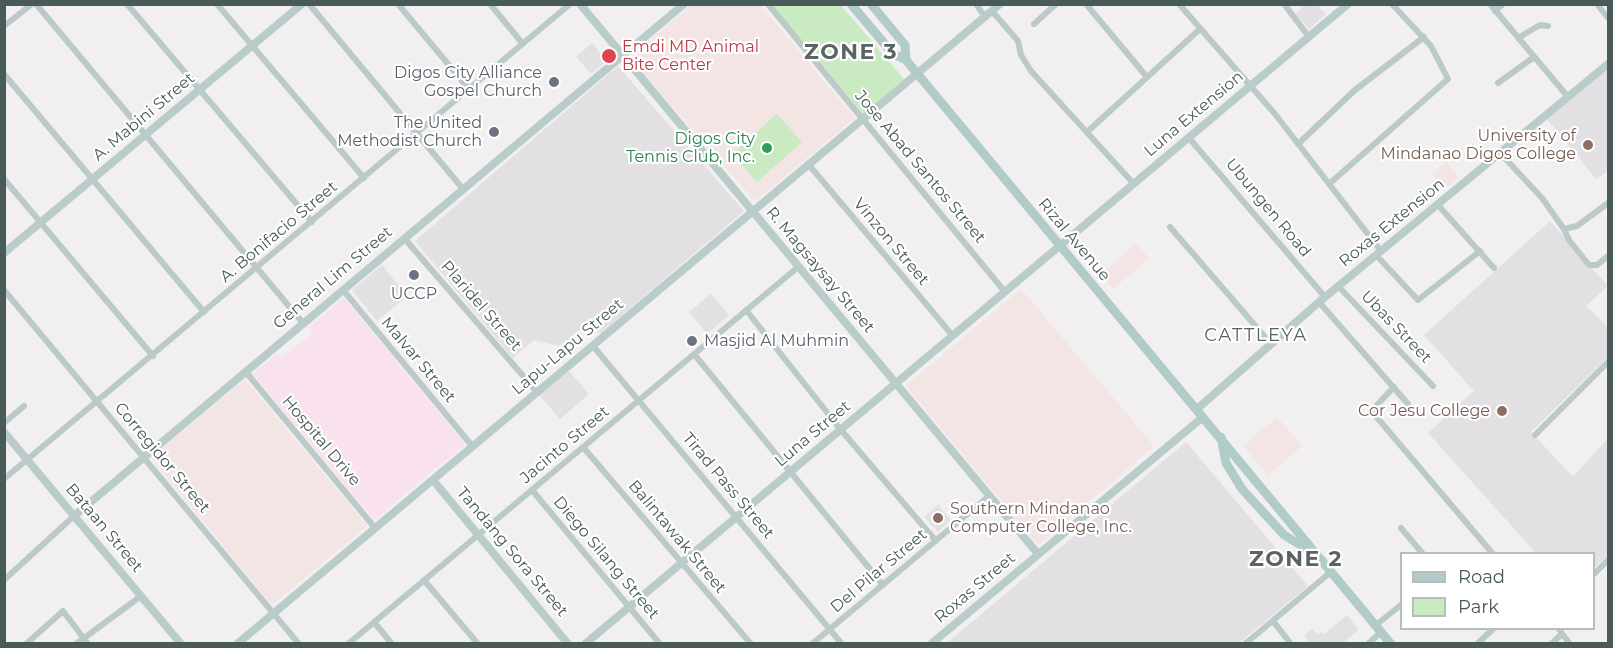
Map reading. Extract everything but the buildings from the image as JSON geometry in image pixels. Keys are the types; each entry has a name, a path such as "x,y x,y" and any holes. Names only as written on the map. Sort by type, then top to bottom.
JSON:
{"main road":[{"name":"Rizal Avenue","path":"851,4 893,54 906,60 1391,644"},
{"name":"Rizal Avenue","path":"871,4 905,45 906,60"},
{"name":"Rizal Avenue","path":"1221,437 1223,454 1231,473 1269,521 1296,544 1319,556"}],"street":[{"path":"4,26 34,4 303,323"},
{"path":"127,4 312,222"},
{"path":"218,4 364,178"},
{"name":"A. Mabini Street","path":"4,253 302,4"},
{"path":"309,4 463,189"},
{"path":"398,4 469,90"},
{"path":"490,4 523,44"},
{"name":"A. Bonifacio Street","path":"4,479 570,4"},
{"name":"R. Magsaysay Street","path":"580,4 1038,554"},
{"name":"Jose Abad Santos Street","path":"768,4 1005,292"},
{"path":"976,4 1018,41 1021,55 1031,71 1134,184"},
{"name":"Lapu-Lapu Street","path":"237,644 1000,4"},
{"path":"1034,24 1056,4"},
{"path":"1086,4 1147,77"},
{"path":"1179,4 1298,144 1379,253 1418,300 1480,251"},
{"path":"1284,4 1310,37"},
{"name":"Luna Extension","path":"1059,247 1348,4"},
{"path":"1329,184 1411,109 1429,99 1447,81 1446,70 1424,37 1392,4"},
{"path":"1490,4 1568,98"},
{"path":"1495,11 1503,4"},
{"path":"1597,4 1608,18"},
{"name":"General Lim Street","path":"4,580 143,457 681,6"},
{"path":"1518,38 1540,25 1548,26"},
{"path":"1087,132 1200,29"},
{"path":"1298,144 1355,90 1424,37"},
{"path":"1498,83 1534,57"},
{"name":"Roxas Extension","path":"1197,409 1322,299 1608,64"},
{"path":"4,74 204,312"},
{"name":"Ubungen Road","path":"1190,138 1408,404"},
{"path":"1501,154 1535,190 1564,229 1569,240 1590,265 1597,265 1608,256"},
{"name":"Vinzon Street","path":"809,165 953,336"},
{"path":"4,179 153,356"},
{"path":"1564,229 1574,228 1608,203"},
{"path":"1438,205 1494,268"},
{"path":"1170,227 1271,344"},
{"name":"Plaridel Street","path":"404,238 537,392"},
{"name":"Luna Street","path":"585,644 1059,247"},
{"name":"Jacinto Street","path":"348,644 798,267"},
{"name":"Ubas Street","path":"1338,286 1433,386"},
{"name":"Corregidor Street","path":"4,290 299,644"},
{"name":"Malvar Street","path":"343,290 472,447"},
{"path":"746,310 841,430 936,541"},
{"name":"Tirad Pass Street","path":"593,346 842,644"},
{"path":"694,354 789,473 883,585"},
{"path":"1535,435 1608,362"},
{"name":"Hospital Drive","path":"245,371 375,528"},
{"path":"1394,387 1377,405 1374,414 1491,552"},
{"path":"4,423 24,405"},
{"name":"Roxas Street","path":"936,642 1203,417"},
{"name":"Bataan Street","path":"4,432 181,644"},
{"name":"Balintawak Street","path":"584,447 751,644"},
{"name":"Tandang Sora Street","path":"433,480 568,644"},
{"name":"Diego Silang Street","path":"532,490 660,644"},
{"name":"Del Pilar Street","path":"812,644 989,496"},
{"path":"1401,528 1421,552"},
{"path":"1595,572 1608,560"},
{"path":"1245,644 1332,571"},
{"path":"424,580 478,644"},
{"path":"76,644 86,640 141,596"},
{"path":"1368,644 1400,605"},
{"path":"26,644 63,611 86,640"},
{"path":"1273,621 1291,644"},
{"path":"374,622 392,644"},
{"path":"1477,644 1492,630"},
{"path":"1551,644 1560,631 1570,644"}],"shaded area":[{"path":"1306,4 1317,5 1326,14 1309,29 1295,14"},
{"path":"692,5 760,5 855,118 755,201 631,60 632,54"},
{"path":"592,43 607,61 591,74 576,57"},
{"path":"618,66 744,211 600,334 588,323 560,346 534,340 513,358 415,241"},
{"name":"University of Mindanao Digos College","path":"1608,68 1608,171 1596,179 1547,119"},
{"path":"1446,162 1459,177 1445,189 1432,174"},
{"name":"Cor Jesu College","path":"1550,221 1608,286 1586,306 1608,327 1608,357 1531,432 1573,477 1608,438 1608,555 1595,567 1595,552 1535,552 1428,433 1474,391 1424,335"},
{"path":"1136,244 1149,258 1113,289 1101,274"},
{"path":"382,265 407,296 377,321 352,290"},
{"path":"1021,289 1154,446 1038,545 906,386"},
{"path":"711,294 729,315 707,334 689,312"},
{"path":"344,298 465,444 374,520 253,374 278,353 282,358 313,333 309,327"},
{"path":"569,371 589,394 560,419 539,395"},
{"path":"245,379 367,526 272,605 151,457"},
{"path":"1277,417 1302,446 1268,475 1243,446"},
{"path":"1186,442 1308,586 1239,643 947,643"},
{"name":"Southern Mindanao Computer College, Inc.","path":"938,505 951,520 938,532 924,517"},
{"path":"1347,615 1359,630 1343,643 1310,643 1304,636 1312,628 1318,635 1321,632 1324,634"}],"green space":[{"path":"771,5 841,5 904,79 863,114"},
{"name":"Digos City Tennis Club, Inc.","path":"777,114 802,142 757,182 732,154"}],"place":[{"name":"Emdi MD Animal Bite Center","path":"609,56"},
{"name":"Digos City Alliance Gospel Church","path":"554,82"},
{"name":"The United Methodist Church","path":"494,132"},
{"name":"University of Mindanao Digos College","path":"1588,145"},
{"name":"Digos City Tennis Club, Inc.","path":"767,148"},
{"name":"UCCP","path":"414,275"},
{"name":"Masjid Al Muhmin","path":"692,341"},
{"name":"Cor Jesu College","path":"1502,411"},
{"name":"Southern Mindanao Computer College, Inc.","path":"938,518"}],"district":[{"name":"ZONE 3","path":"851,53"},
{"name":"CATTLEYA","path":"1256,336"},
{"name":"ZONE 2","path":"1296,560"}]}
